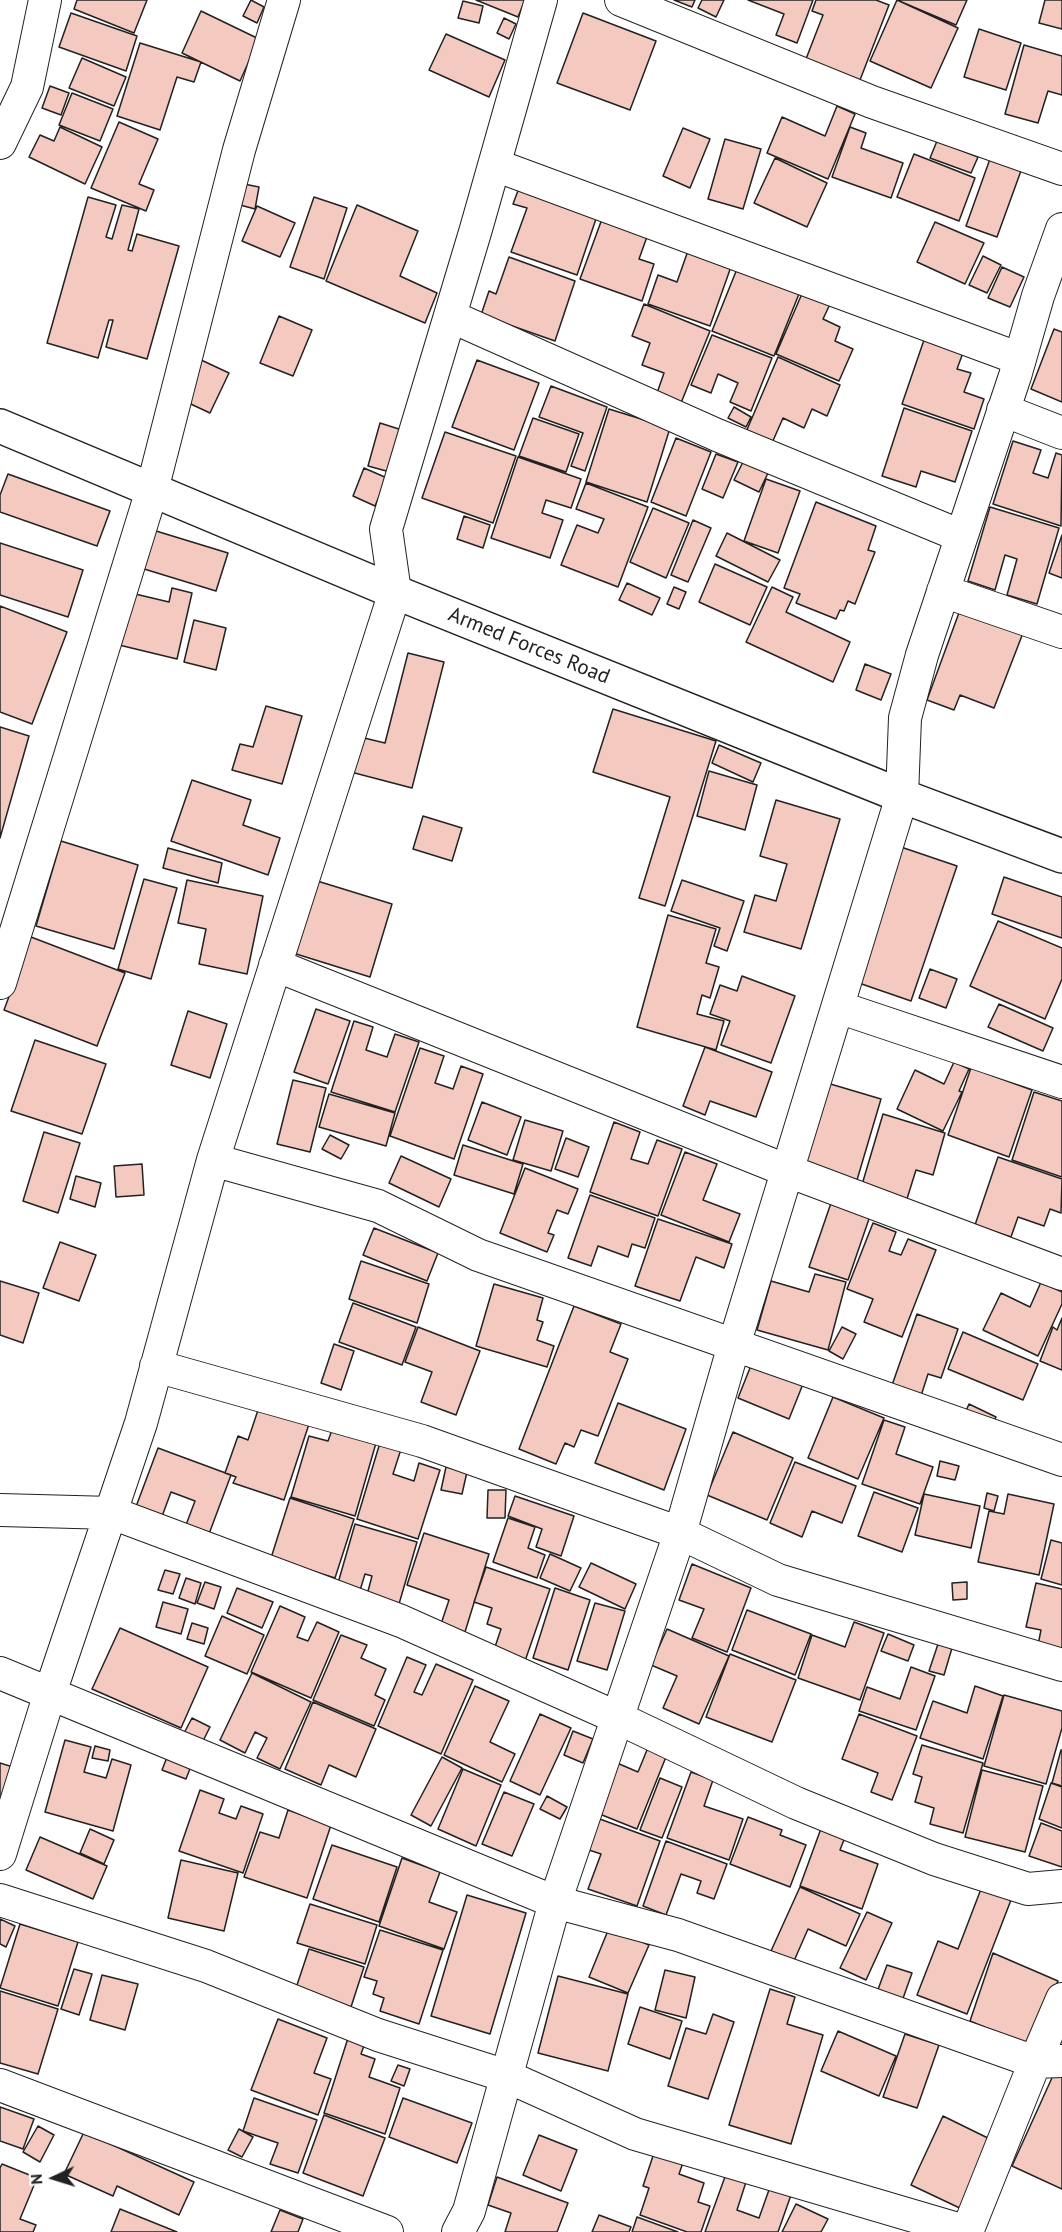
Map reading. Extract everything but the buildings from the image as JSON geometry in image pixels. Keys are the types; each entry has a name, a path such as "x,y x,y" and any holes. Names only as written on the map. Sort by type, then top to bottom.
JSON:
{"street":[{"path":"0,143 27,87 45,0"},
{"path":"0,983 152,490 239,150 284,0"},
{"path":"0,1854 50,1693 141,1423 213,1160 395,592 386,529 495,165 541,0"},
{"path":"621,0 872,102 1062,169"},
{"path":"495,165 1020,359"},
{"path":"458,2232 469,2211 555,1902 680,1533 734,1345 902,796 905,718 943,591 1020,359 1038,296 1060,237"},
{"path":"450,316 717,435 961,536"},
{"path":"1003,410 1062,434"},
{"name":"Armed Forces Road","path":"0,426 395,592 902,796 1062,856"},
{"path":"943,591 1062,632"},
{"path":"275,965 788,1171 1062,1274"},
{"path":"838,1007 1062,1082"},
{"path":"213,1160 378,1206 478,1255 1062,1460"},
{"path":"156,1366 422,1441 680,1533 778,1580 1062,1665"},
{"path":"0,1510 112,1513 401,1621 618,1718 796,1803 934,1859 1028,1889 1062,1886"},
{"path":"0,1673 555,1902 678,1935 1048,2061"},
{"path":"0,1900 206,1966 378,2035 506,2076 634,2134 967,2232 1048,2061 1062,1998"},
{"path":"0,2085 387,2232"}]}
